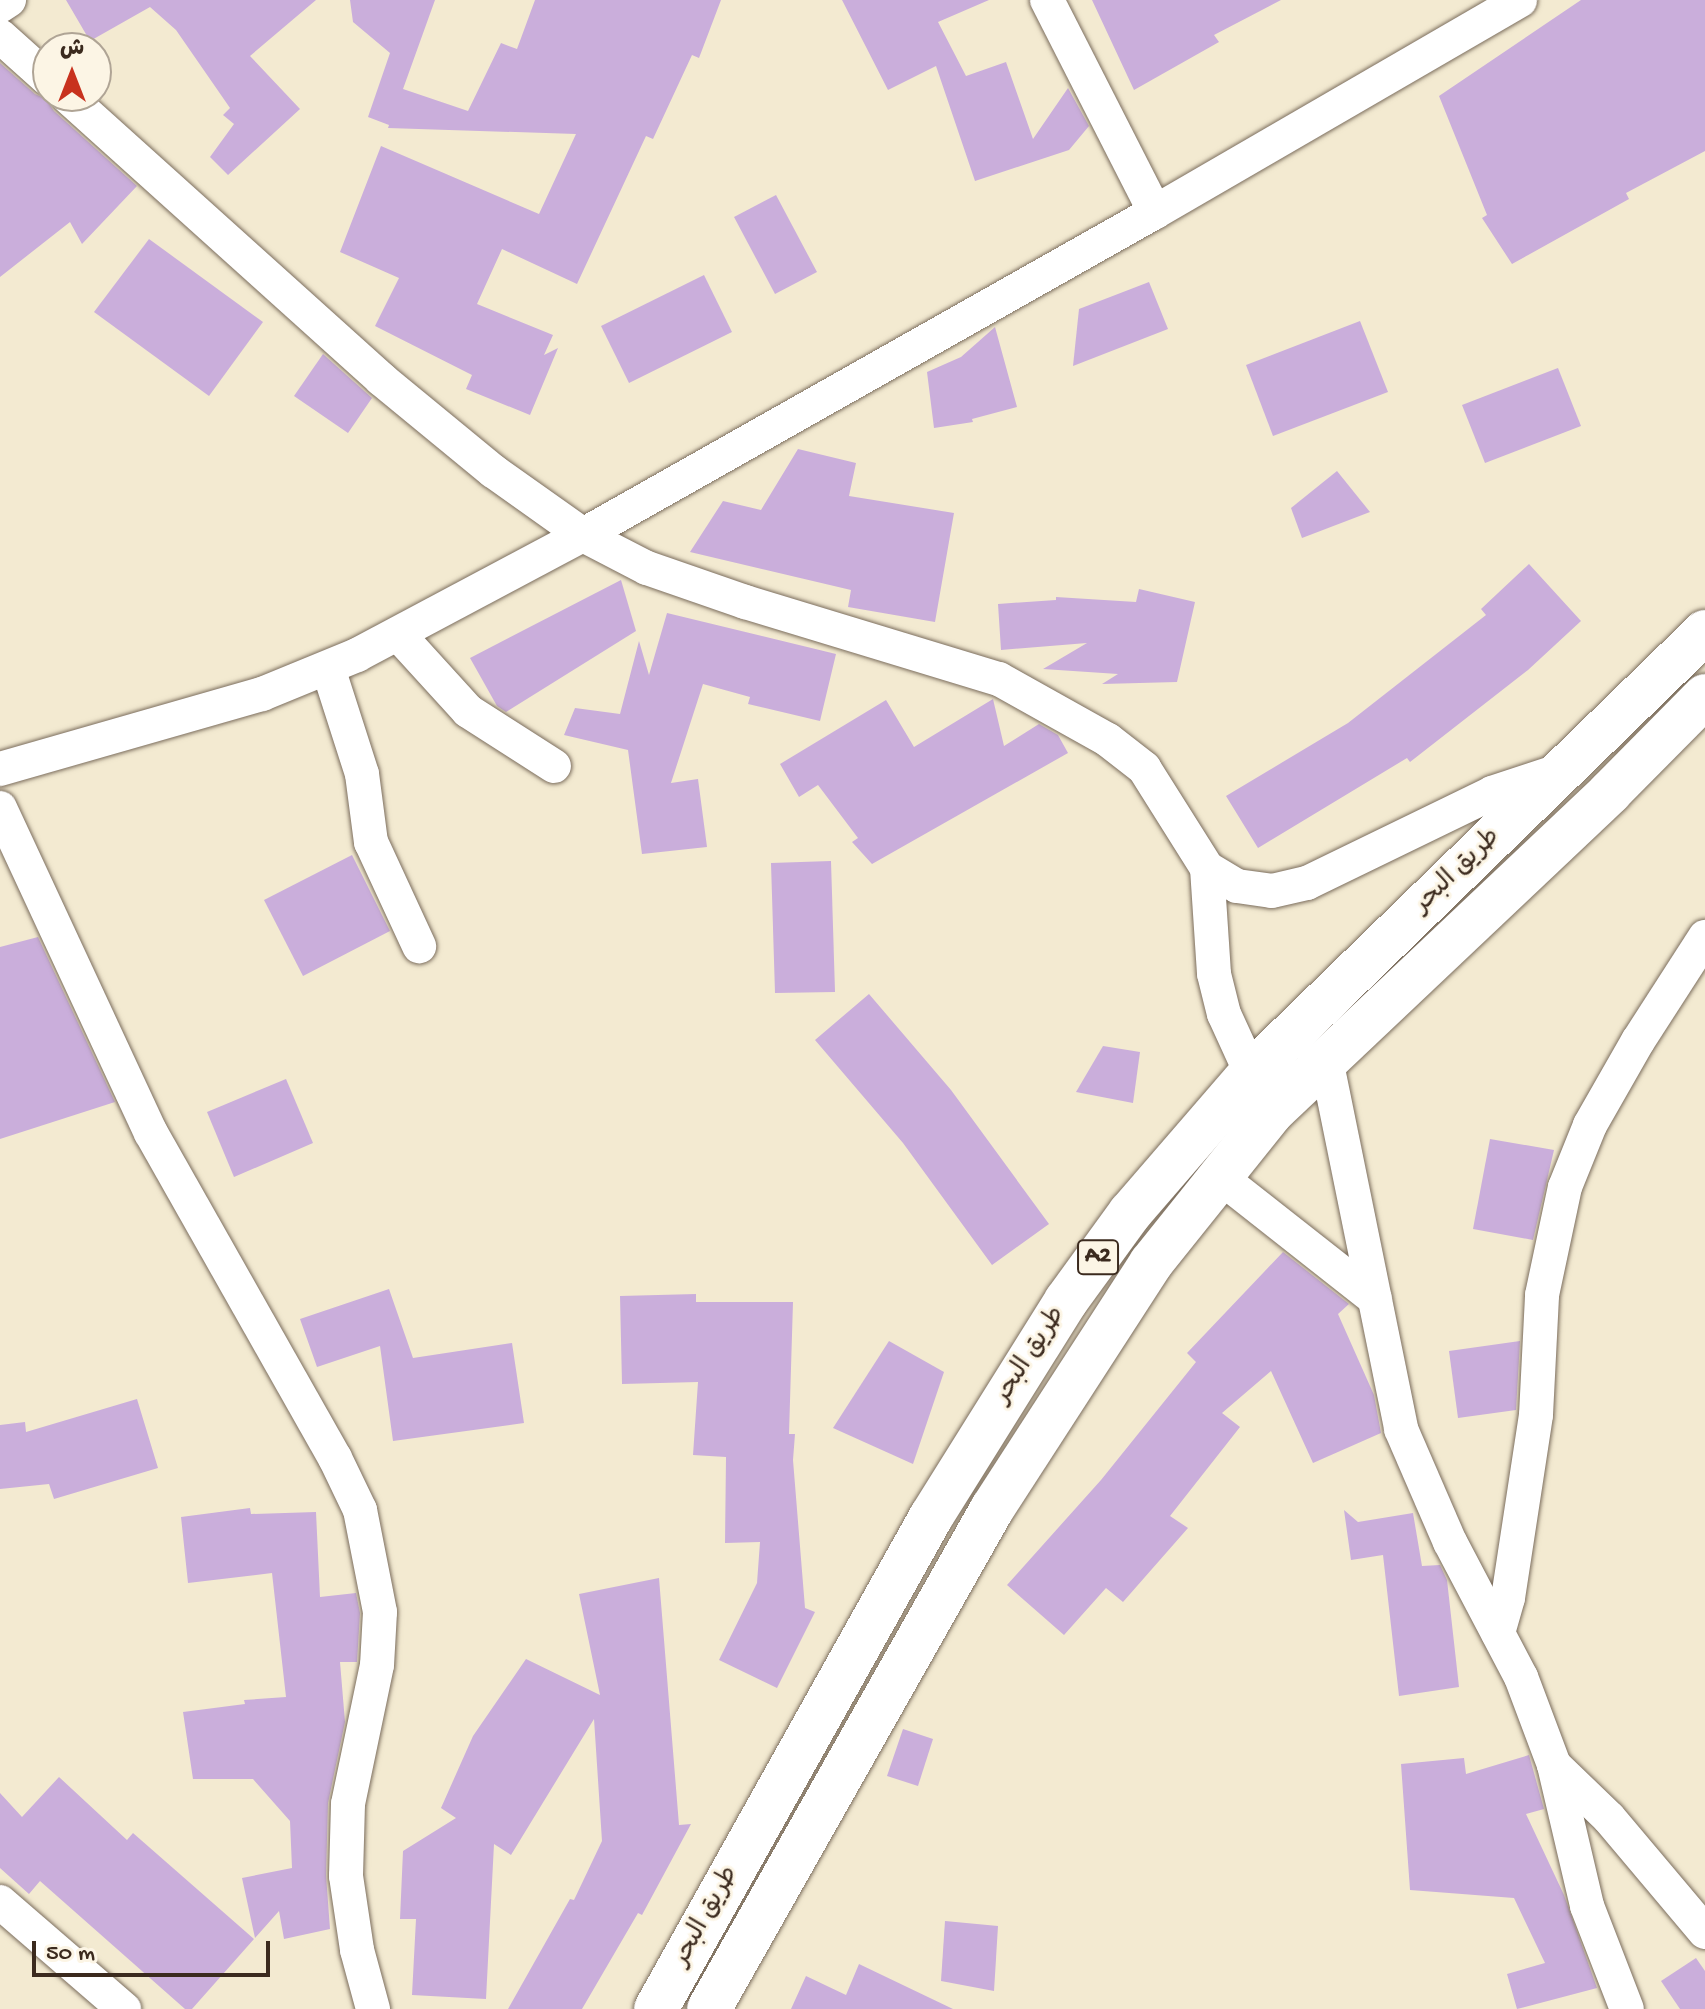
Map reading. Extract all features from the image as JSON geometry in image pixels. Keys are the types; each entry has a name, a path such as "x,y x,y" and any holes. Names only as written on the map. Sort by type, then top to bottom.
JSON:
{"highway":[{"name":"طريق البحر","path":"656,2009 923,1531 1000,1403 1130,1213 1251,1073 1705,632"},
{"name":"طريق البحر","path":"709,2009 992,1509 1151,1263 1271,1113 1610,792 1705,696"}],"street":[{"path":"0,6 9,0"},
{"path":"1047,0 1155,212"},
{"path":"0,769 262,694 328,668 398,634 583,535 1155,212 1520,0"},
{"path":"0,36 32,65"},
{"path":"85,112 381,379 493,471 583,535 647,568 745,602 999,679 1047,703 1108,740 1144,768 1207,868 1237,886 1272,891 1307,883 1492,793 1565,768"},
{"path":"398,634 468,711 554,766"},
{"path":"328,668 362,774 371,842 419,946"},
{"path":"0,808 151,1133 335,1458 360,1510 380,1612 377,1665 348,1804 346,1876 357,1950 373,2009"},
{"path":"1207,868 1214,974 1224,1014 1251,1073"},
{"path":"1498,1633 1508,1598 1536,1415 1542,1295 1565,1187 1590,1125 1638,1041 1705,937"},
{"path":"1326,1059 1401,1429 1450,1542 1521,1677 1554,1765 1587,1906 1627,2009"},
{"path":"1220,1177 1375,1299"},
{"path":"1554,1765 1609,1818 1705,1932"},
{"path":"1667,1884 1705,1912"},
{"path":"0,1902 124,2009"}],"building":[{"path":"66,0 316,0 250,56 300,109 228,175 210,157 234,124 223,115 230,108 176,30 150,7 106,32 85,32"},
{"path":"350,0 435,0 403,89 468,111 501,43 517,49 535,0 721,0 699,58 692,55 653,139 646,136 577,284 502,249 477,304 553,335 544,355 558,348 530,415 466,389 472,375 375,326 399,278 340,252 381,146 539,214 576,134 388,128 389,125 368,117 390,53 353,22"},
{"path":"842,0 989,0 938,22 966,76 1006,62 1033,139 1068,88 1089,126 1069,150 975,181 936,66 888,90"},
{"path":"1092,0 1281,0 1214,35 1219,42 1134,90"},
{"path":"1581,0 1705,0 1705,151 1626,193 1629,199 1512,264 1482,218 1487,215 1439,96"},
{"path":"0,63 32,91 32,112 55,112 137,186 82,244 70,222 0,277"},
{"path":"776,195 817,272 775,294 734,217"},
{"path":"149,239 263,322 209,396 94,312"},
{"path":"704,275 732,332 629,383 601,326"},
{"path":"1149,282 1168,329 1073,366 1079,309"},
{"path":"1360,321 1388,392 1273,436 1246,365"},
{"path":"995,327 1017,407 972,419 973,422 934,428 927,372 961,357"},
{"path":"323,354 372,398 348,433 294,396"},
{"path":"1558,368 1581,426 1485,463 1462,405"},
{"path":"798,449 856,463 849,496 954,513 935,622 848,607 851,590 690,552 723,501 761,510"},
{"path":"1337,471 1370,512 1302,538 1291,508"},
{"path":"1529,564 1581,621 1528,670 1410,762 1407,758 1258,848 1226,796 1348,723 1486,615 1481,609"},
{"path":"621,580 636,631 506,712 497,706 470,658"},
{"path":"1139,589 1195,602 1177,682 1102,684 1118,674 1043,669 1087,643 1001,650 998,604 1056,600 1056,597 1136,602"},
{"path":"667,613 836,654 820,721 748,704 750,697 703,684 671,783 698,779 707,847 642,854 628,750 564,735 575,708 620,714 639,641 649,675"},
{"path":"993,699 1004,746 1039,724 1058,735 1068,753 872,864 852,842 858,838 818,785 799,797 780,764 886,700 914,747"},
{"path":"352,855 390,931 303,976 264,900"},
{"path":"831,861 835,992 775,993 771,863"},
{"path":"38,937 115,1102 0,1139 0,947"},
{"path":"869,994 951,1090 1049,1224 992,1265 903,1143 815,1040"},
{"path":"1103,1046 1140,1052 1133,1103 1076,1092"},
{"path":"286,1079 313,1143 234,1177 207,1112"},
{"path":"1490,1139 1554,1150 1533,1240 1473,1229"},
{"path":"1283,1252 1349,1304 1338,1314 1374,1395 1381,1433 1313,1463 1271,1371 1222,1413 1240,1427 1170,1516 1188,1528 1123,1602 1106,1588 1064,1635 1007,1585 1101,1480 1196,1362 1187,1353"},
{"path":"389,1289 413,1358 512,1343 524,1423 393,1441 380,1346 317,1367 300,1319"},
{"path":"696,1294 696,1302 793,1302 789,1434 795,1434 793,1460 805,1608 815,1612 777,1688 719,1660 757,1583 760,1542 725,1543 726,1457 693,1455 698,1382 622,1384 620,1296"},
{"path":"889,1341 944,1372 913,1464 833,1428"},
{"path":"1520,1341 1516,1410 1458,1418 1449,1351"},
{"path":"137,1399 158,1468 54,1499 49,1484 0,1489 0,1425 25,1422 26,1432"},
{"path":"250,1508 251,1514 316,1512 320,1597 356,1593 360,1613 357,1662 340,1662 345,1722 328,1803 326,1875 330,1929 284,1939 279,1911 255,1938 242,1878 292,1868 290,1821 253,1779 193,1779 183,1712 245,1704 244,1700 286,1697 272,1573 188,1583 181,1517"},
{"path":"1344,1510 1358,1522 1413,1513 1422,1566 1440,1565 1447,1580 1459,1687 1399,1696 1383,1555 1351,1560"},
{"path":"659,1578 679,1825 691,1824 642,1915 638,1913 582,2009 508,2009 570,1899 574,1900 602,1841 594,1719 511,1855 494,1844 486,1999 412,1995 416,1919 400,1919 403,1851 456,1818 441,1808 473,1736 526,1659 600,1695 579,1594"},
{"path":"903,1729 933,1739 918,1786 887,1776"},
{"path":"1529,1755 1544,1809 1526,1814 1564,1895 1597,1988 1517,2009 1507,1974 1545,1963 1514,1898 1410,1890 1401,1764 1464,1758 1466,1774"},
{"path":"59,1777 127,1840 133,1833 254,1939 192,2009 185,2009 40,1881 29,1894 0,1868 0,1793 22,1817"},
{"path":"945,1921 998,1926 994,1991 941,1981"},
{"path":"1696,1958 1705,1971 1705,2009 1680,2009 1661,1981"},
{"path":"859,1964 953,2009 791,2009 806,1976 846,1995"}]}
